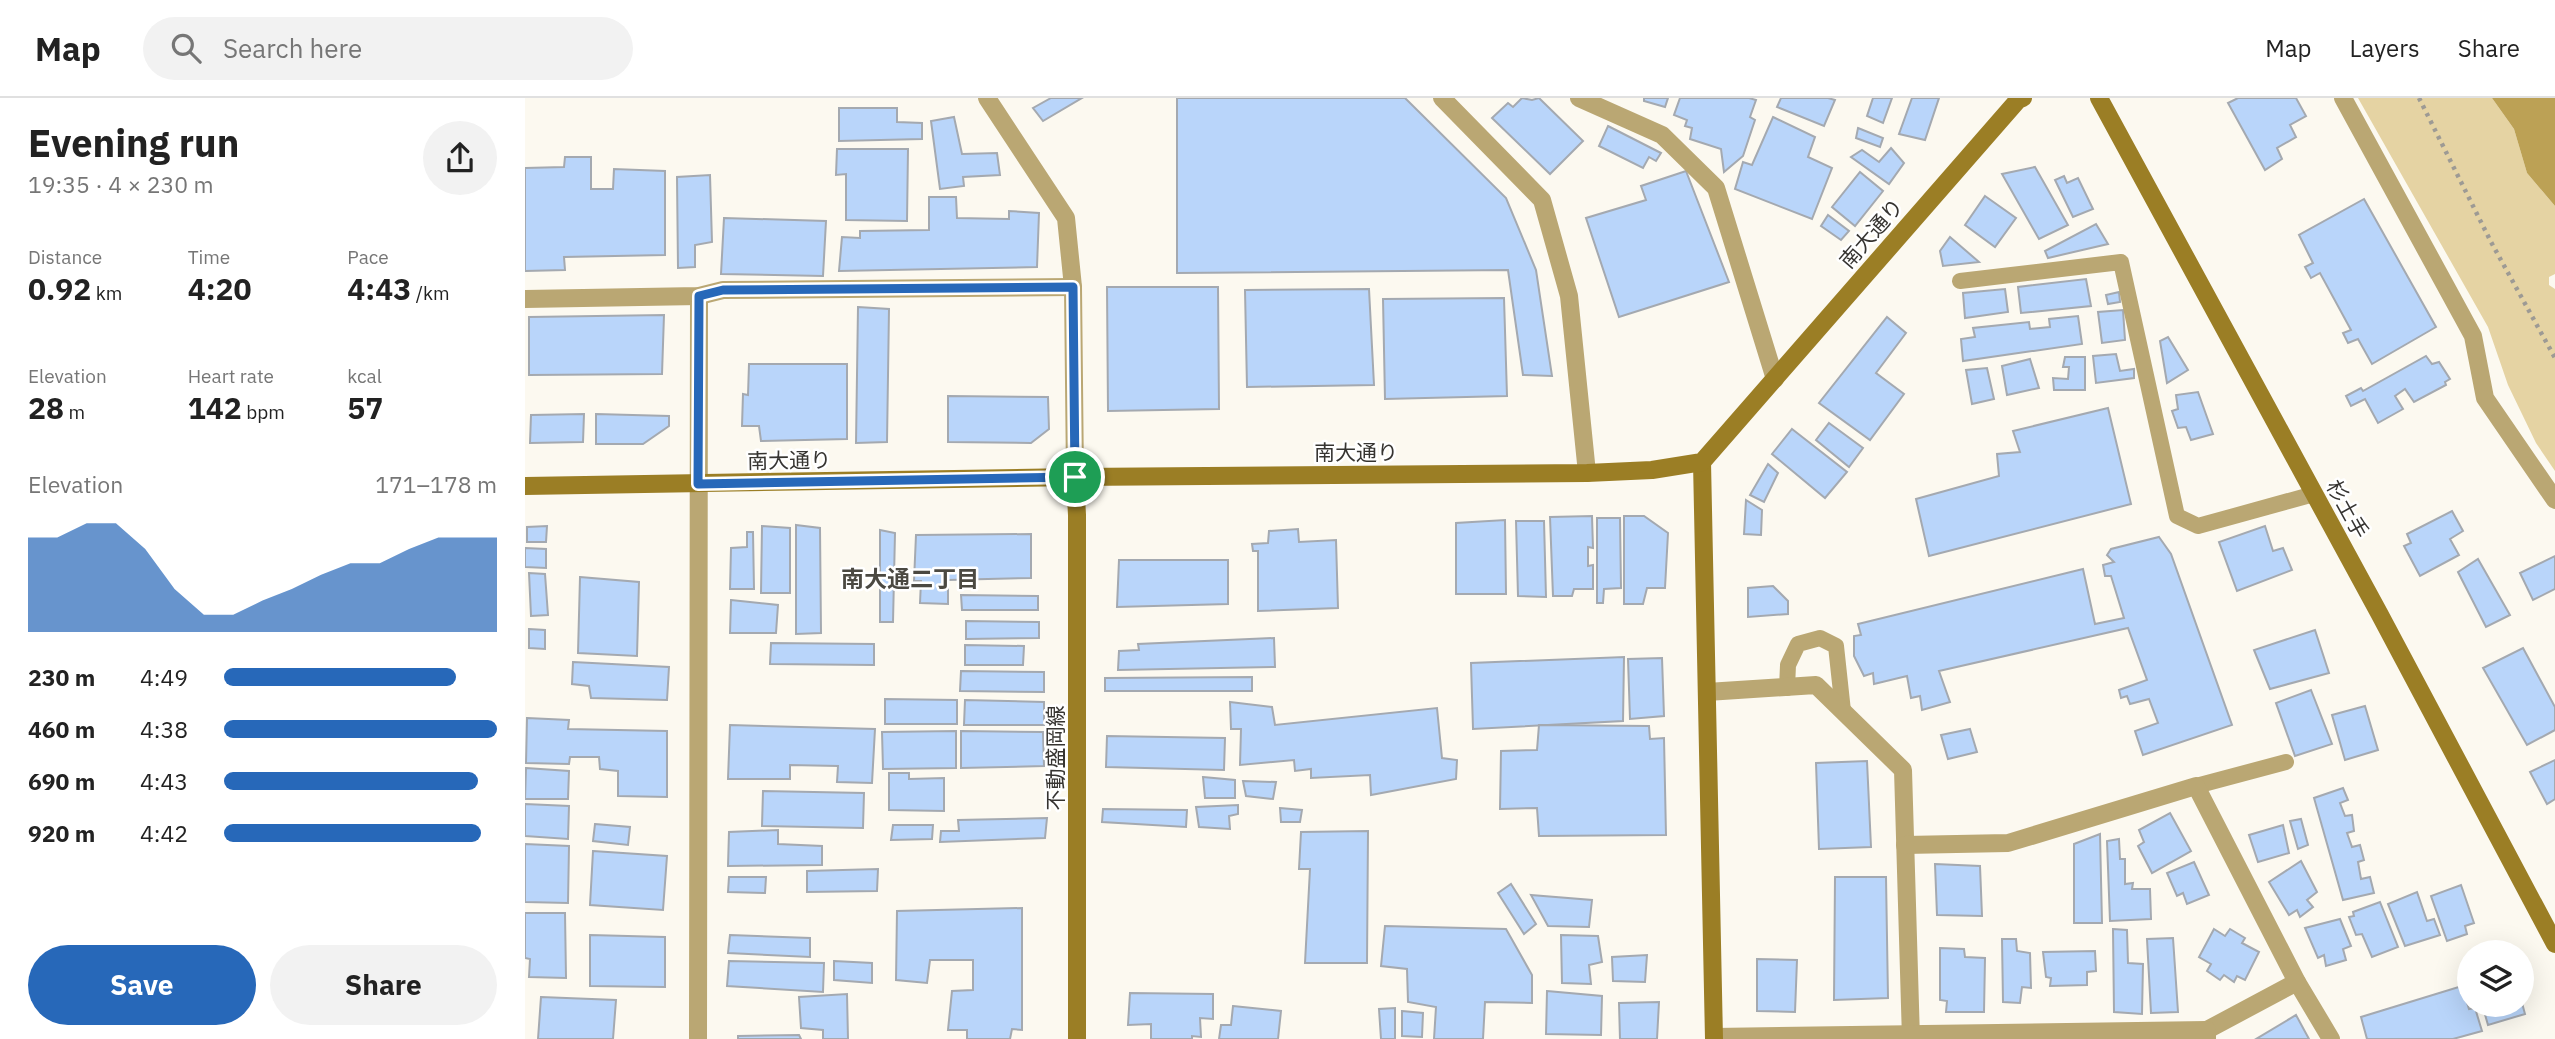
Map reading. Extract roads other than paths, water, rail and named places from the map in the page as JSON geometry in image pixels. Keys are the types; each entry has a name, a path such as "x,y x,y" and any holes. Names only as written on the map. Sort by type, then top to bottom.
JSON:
{"street":[{"path":"987,98 1066,218 1073,287 1075,477"},
{"path":"1442,98 1542,200 1569,296 1587,473"},
{"path":"1579,98 1662,135 1716,188 1775,379"},
{"name":"南大通り","path":"525,486 1075,477 1587,473 1652,470 1702,462 2022,98"},
{"name":"杉土手","path":"2099,98 2555,944"},
{"path":"2343,98 2473,336 2485,398 2555,500"},
{"path":"525,299 699,296 723,290 1073,287"},
{"path":"698,1039 699,296"},
{"path":"1702,462 1714,1038 2207,1034 2297,982"},
{"name":"不動盛岡線","path":"1075,477 1077,1039"},
{"path":"1707,692 1816,685 1903,770 1910,1036"},
{"path":"1905,845 2008,843 2196,786 2297,982 2331,1039"}],"lane":[{"path":"1960,281 2121,262 2177,516 2197,526 2314,494"},
{"path":"1787,688 1788,665 1798,644 1820,638 1836,646 1843,711"},
{"path":"2196,786 2286,762"}],"district":[{"name":"南大通二丁目","path":"910,578"}]}
